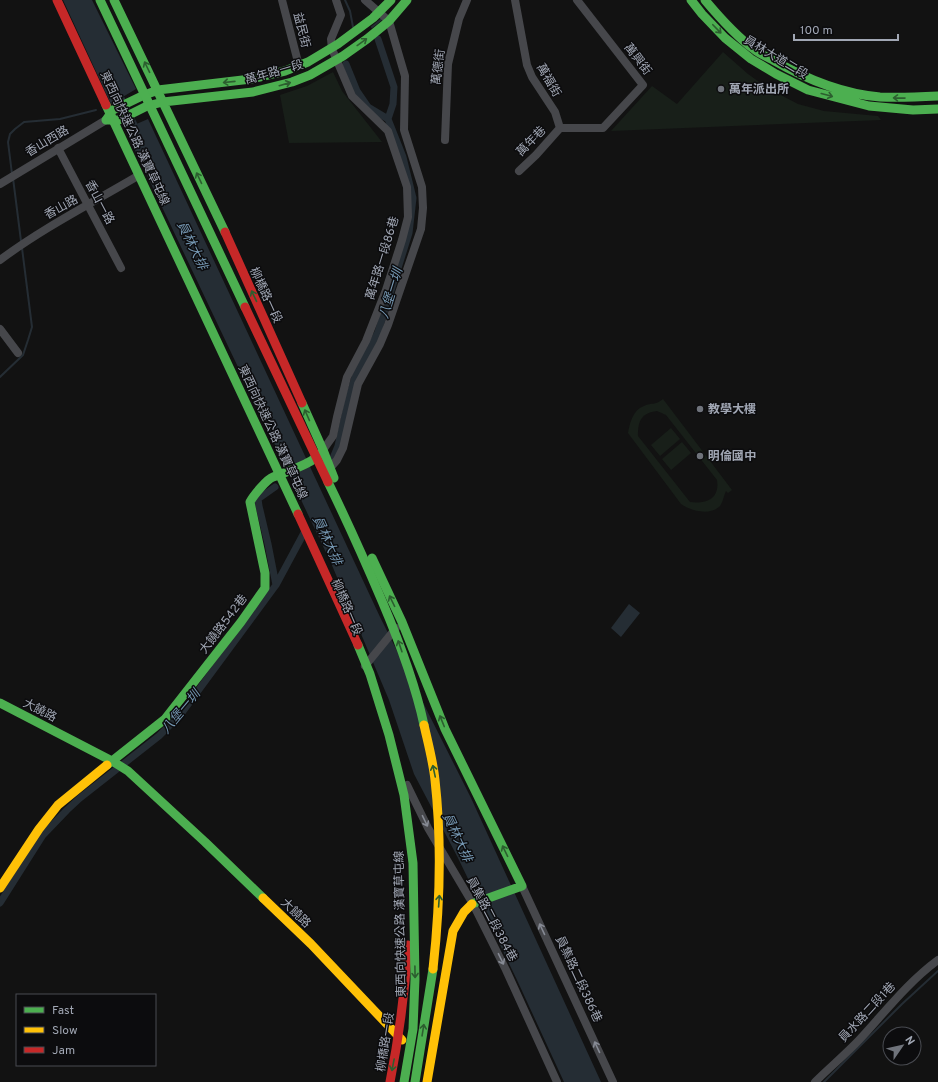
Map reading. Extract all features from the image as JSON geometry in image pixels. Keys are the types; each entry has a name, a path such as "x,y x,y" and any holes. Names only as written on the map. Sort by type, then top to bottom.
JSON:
{"main road":[{"name":"柳橋路一段","path":"51,0 106,120 136,177 276,477 332,603 374,704 387,750 403,826 409,888 406,977 399,1036 390,1082"},
{"name":"東西向快速公路 漢寶草屯線","path":"57,0 325,571 352,630 380,703 404,795 413,862 415,980 413,1029 404,1082"},
{"path":"100,0 363,555 398,638 416,692 435,778 440,837 439,898 433,968 415,1082"},
{"name":"柳橋路一段","path":"114,0 158,90 279,351 330,468 402,622 445,730 522,886"},
{"name":"萬年路一段","path":"106,120 113,110 158,90 251,79 299,66 320,56 335,46 376,15 391,0"},
{"name":"萬年路一段","path":"106,120 118,120 146,106 163,102 254,92 292,82 310,75 340,57 381,28 407,0"},
{"name":"員林大道二段","path":"691,0 725,38 751,59 776,74 808,90 869,106 913,110 938,109"},
{"name":"員林大道二段","path":"705,0 734,32 756,50 811,80 841,90 870,96 900,98 938,96"},
{"name":"大饒路542巷","path":"0,888 39,829 58,805 165,719 241,622 265,588 265,573 250,502 253,496 272,477 286,473 315,458 323,450"},
{"name":"大饒路","path":"0,703 128,770 206,842 305,938 399,1036 430,1070 437,1082"},
{"path":"427,1082 453,931 464,912 473,904 522,886"}],"street":[{"name":"益民街","path":"282,0 299,66"},
{"path":"335,46 331,39 341,15 336,0"},
{"path":"330,468 343,448 358,384 380,344 388,325 421,229 423,208 422,187 404,130 405,76 389,21 376,15 365,0"},
{"name":"萬德街","path":"446,140 448,64 459,19 467,0"},
{"name":"萬福街","path":"515,0 527,65 532,77 555,112 560,128"},
{"name":"萬興街","path":"560,128 602,128 643,85 577,0"},
{"name":"萬年路一段86巷","path":"323,450 333,436 347,377 366,341 386,290 408,217 408,187 388,131 352,96 335,46"},
{"name":"香山西路","path":"2,182 106,120"},
{"name":"萬年巷","path":"519,171 536,155 560,128"},
{"name":"香山一路","path":"58,148 121,268"},
{"name":"香山路","path":"0,260 28,240 136,177"},
{"path":"0,329 18,353"},
{"path":"361,671 402,622"},
{"name":"員集路二段384巷","path":"387,750 398,766 428,828 473,904 506,970 557,1082"},
{"name":"員集路二段386巷","path":"522,886 613,1082"},
{"name":"員水路二段1巷","path":"815,1082 859,1039 911,983 930,965 938,960"}],"shaded area":[{"path":"723,52 748,74 769,89 798,104 824,111 878,116 881,120 611,131 652,86 677,104"},
{"path":"333,72 342,91 382,142 289,143 280,95 307,86"},
{"path":"663,399 732,490 728,493 726,491 720,506 716,509 706,512 690,509 681,504 628,433 631,421 637,410","holes":["657,411 666,415 717,480 716,492 711,499 701,502 690,502 638,436 640,422 644,416"]},
{"path":"671,428 680,439 660,456 651,445"},
{"path":"682,442 691,453 671,470 662,459"}],"water":[{"path":"63,0 92,0 136,89 111,104"},
{"path":"148,119 380,617 471,798 601,1082 564,1082 458,858 414,774 389,700 331,563 125,129"},
{"path":"629,604 640,613 621,637 611,628"}],"waterway":[{"name":"八堡一圳","path":"345,0 350,11 353,27"},
{"path":"372,27 383,18"},
{"name":"八堡一圳","path":"327,461 333,458 338,446 355,377 378,332 409,233 413,198 403,157 388,119 393,104 394,87 378,39"},
{"name":"八堡一圳","path":"346,64 357,91 368,107 388,119"},
{"name":"員林大排","path":"117,90 138,133"},
{"path":"12,174 8,142 10,134 24,122 60,119 96,110"},
{"path":"13,178 21,241"},
{"path":"0,377 23,355 32,327 22,248"},
{"name":"八堡一圳","path":"0,903 43,835 80,798 159,736 181,714 276,585 258,499 275,487"},
{"path":"276,585 305,531"},
{"path":"824,1082 902,1004 938,971"}],"traffic: fast":[{"path":"100,0 245,307"},
{"path":"114,0 225,232"},
{"path":"106,120 113,110 158,90 251,79 285,71 308,62 338,44 373,18 391,0"},
{"path":"106,120 119,120 147,106 163,102 253,92 292,82 310,75 343,56 367,39 389,21 407,0"},
{"path":"691,0 725,38 751,59 776,74 808,90 869,106 913,110 938,109"},
{"path":"705,0 728,26 755,50 811,79 852,93 880,97 938,96"},
{"path":"106,105 298,514"},
{"path":"302,403 334,478"},
{"path":"107,765 165,719 241,622 265,588 265,573 250,502 252,499 270,478 297,468 313,460 323,451"},
{"path":"328,482 394,631 406,662 424,725"},
{"path":"372,558 402,622 445,729 522,886 472,904"},
{"path":"358,645 370,674 389,735 404,795 413,863 415,979 413,1029 404,1082"},
{"path":"0,703 112,761 128,771 263,898"},
{"path":"415,1082 433,969"}],"traffic: slow":[{"path":"424,725 434,773 439,827 439,898 433,969"},
{"path":"0,888 39,829 58,805 107,765"},
{"path":"263,898 311,944 402,1040"},
{"path":"427,1082 453,931 464,912 472,904"}],"traffic: jam":[{"path":"57,0 106,105"},
{"path":"225,232 302,403"},
{"path":"245,307 328,482"},
{"path":"298,514 358,645"},
{"path":"390,1082 401,1014 408,945"}],"place":[{"name":"萬年派出所","path":"721,89"},
{"name":"教學大樓","path":"700,409"},
{"name":"明倫國中","path":"700,456"}]}
